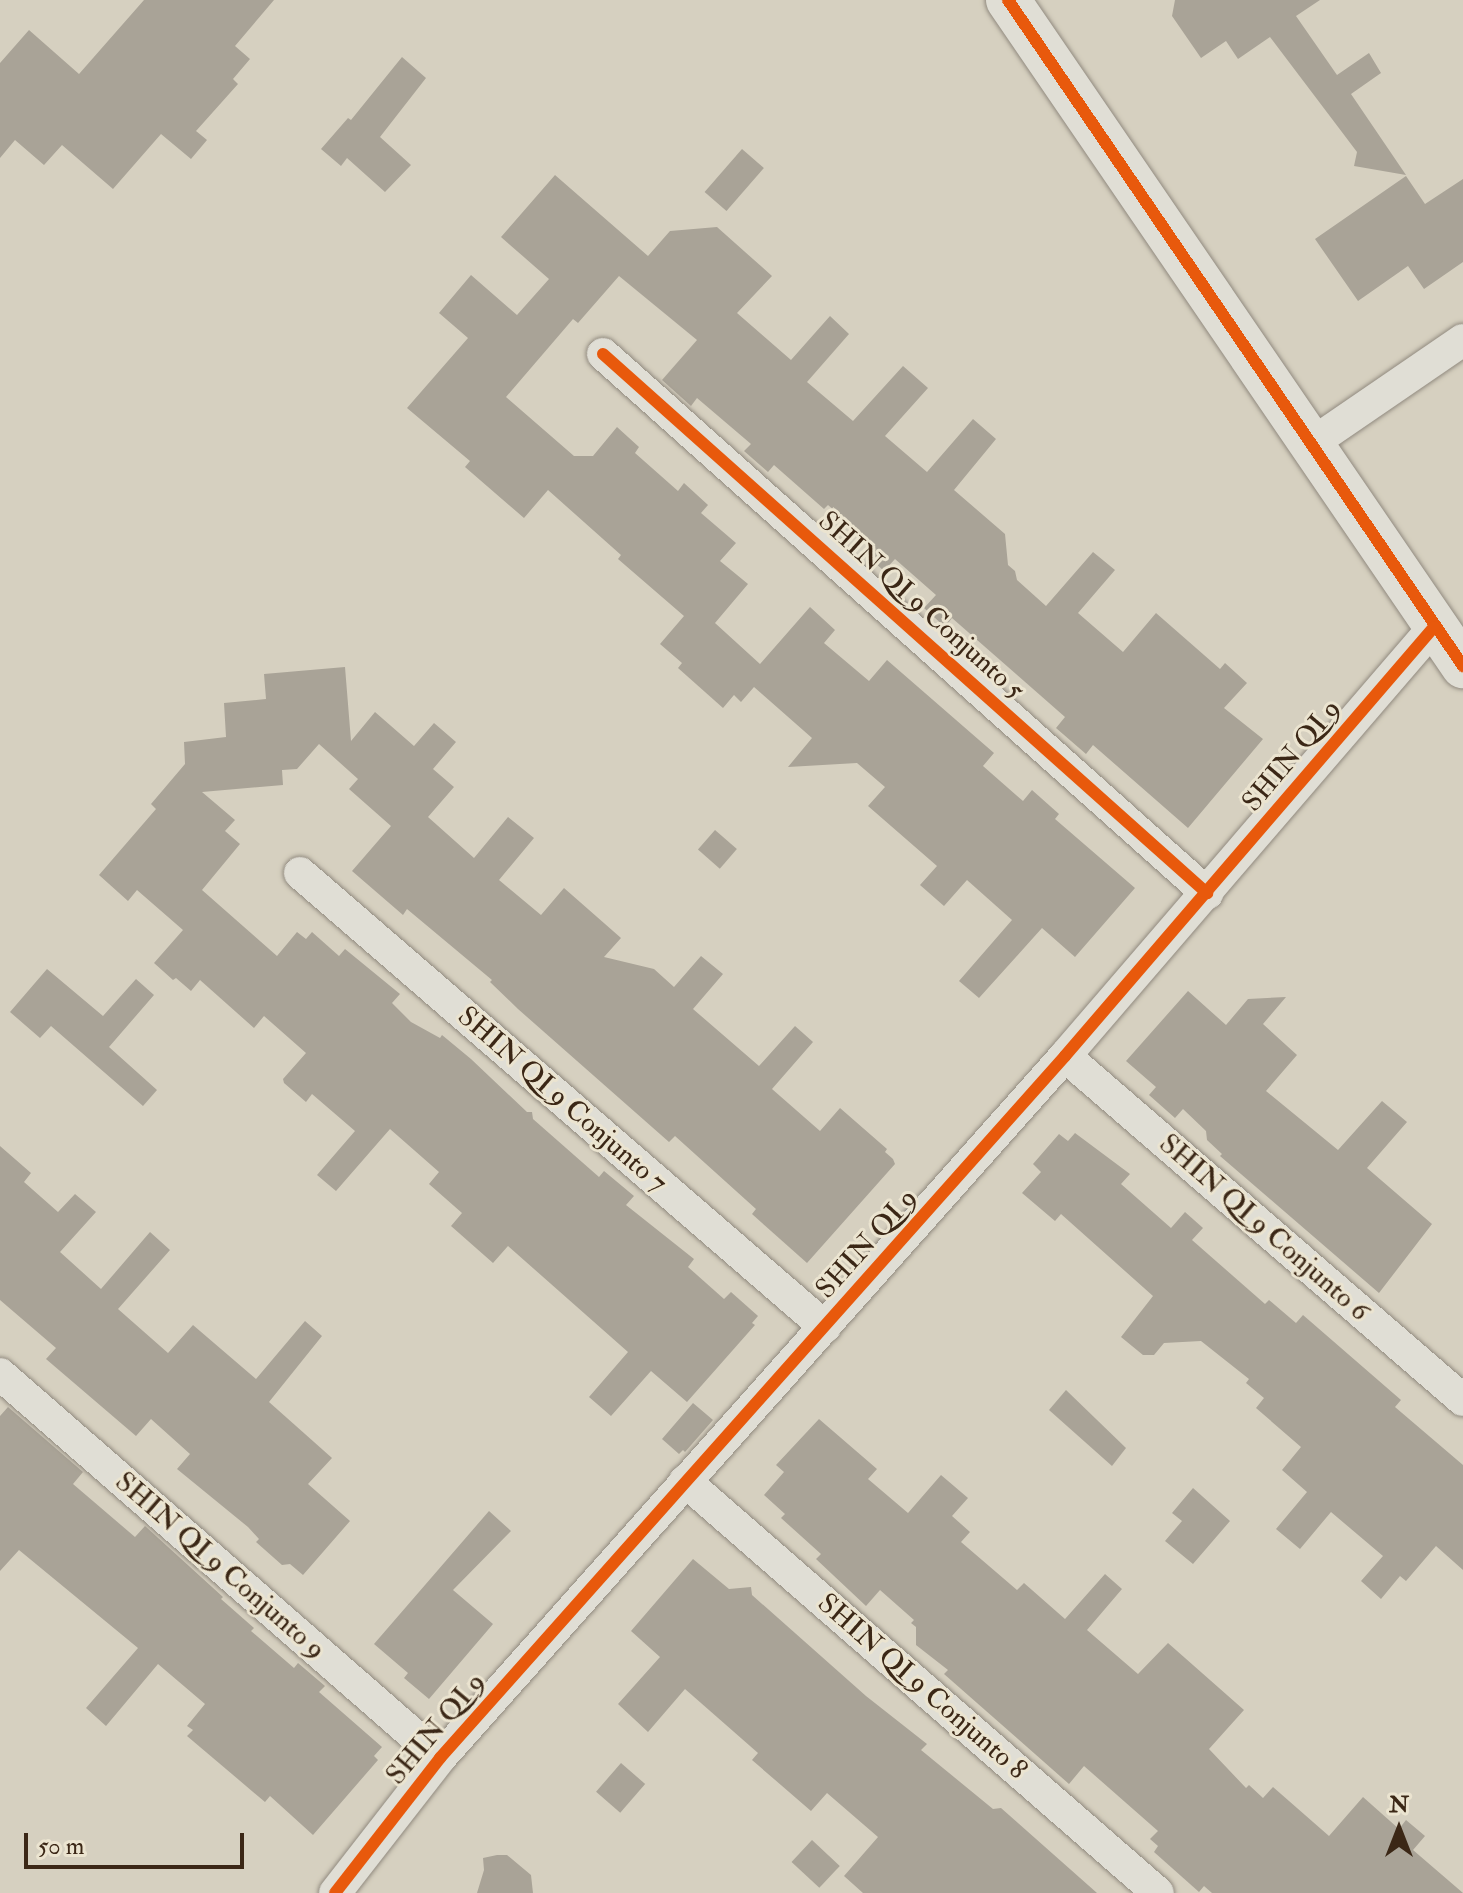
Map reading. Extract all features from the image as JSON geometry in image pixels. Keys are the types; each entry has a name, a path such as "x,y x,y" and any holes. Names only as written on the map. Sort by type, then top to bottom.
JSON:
{"street":[{"path":"1015,2 1463,666"},
{"path":"1311,444 1463,340"},
{"name":"SHIN QI 9 Conjunto 5","path":"603,354 1207,893"},
{"name":"SHIN QI 9","path":"335,1893 440,1758 1065,1056 1434,627"},
{"name":"SHIN QI 9 Conjunto 7","path":"300,873 825,1327"},
{"name":"SHIN QI 9 Conjunto 6","path":"1065,1056 1463,1400"},
{"name":"SHIN QI 9 Conjunto 9","path":"0,1374 440,1758"},
{"name":"SHIN QI 9 Conjunto 8","path":"685,1481 1158,1893"}],"building":[{"path":"144,0 274,0 235,46 250,59 233,79 238,84 196,131 207,140 191,159 161,134 113,189 62,145 44,165 15,140 0,158 0,63 29,30 79,74"},
{"path":"1175,0 1320,0 1296,16 1337,75 1369,53 1381,73 1351,94 1406,175 1354,166 1357,152 1270,37 1238,59 1226,41 1201,58 1172,16"},
{"path":"402,57 426,78 380,137 411,165 385,192 347,158 341,166 321,149 348,118 351,120"},
{"path":"742,149 764,168 726,211 705,192"},
{"path":"555,175 648,256 670,231 717,227 772,276 737,313 791,360 830,316 849,334 807,382 853,421 903,366 928,388 885,436 927,472 973,419 996,439 954,490 1005,534 1008,565 1015,571 1017,580 1046,606 1093,552 1115,570 1078,613 1123,652 1156,613 1220,669 1225,663 1247,683 1224,708 1263,739 1188,828 1093,745 1086,754 1056,728 1065,717 952,618 945,627 924,608 936,595 895,559 884,571 862,551 871,542 828,505 824,509 774,465 768,472 744,451 751,444 697,398 691,406 662,380 697,340 619,276 578,323 573,319 506,397 574,456 593,456 617,427 639,447 635,453 678,491 684,483 708,505 701,513 736,543 720,561 748,584 715,623 760,664 810,607 835,630 824,643 869,681 887,660 994,753 983,766 1023,801 1032,790 1059,814 1055,819 1135,888 1075,957 1042,928 979,998 959,981 1012,920 967,880 944,906 920,885 937,866 868,806 885,787 857,763 788,767 812,738 754,687 741,702 734,695 723,708 678,668 682,663 660,644 684,616 618,559 621,555 548,490 524,518 465,467 470,461 407,408 468,338 439,313 471,275 517,315 549,279 501,237"},
{"path":"1406,176 1425,204 1463,179 1463,262 1424,289 1408,266 1358,301 1315,239"},
{"path":"345,667 351,741 375,712 414,746 434,723 456,742 433,769 454,787 428,817 474,858 508,817 534,838 499,880 541,915 564,888 621,938 604,957 654,969 674,987 701,956 723,974 693,1009 759,1066 795,1026 813,1042 772,1089 820,1131 840,1108 887,1149 885,1152 893,1159 895,1164 807,1263 752,1214 756,1209 675,1136 669,1142 518,1009 490,982 492,980 407,909 403,915 352,871 391,826 349,789 358,779 319,744 297,769 282,770 283,785 202,792 235,820 225,831 240,844 202,890 277,956 297,932 306,939 312,932 339,956 345,949 400,994 392,1003 411,1022 440,1038 442,1035 527,1112 532,1112 533,1119 599,1177 604,1171 634,1196 626,1205 694,1259 688,1267 724,1299 731,1292 758,1316 752,1323 755,1325 687,1402 651,1371 611,1416 589,1397 628,1352 508,1246 493,1263 451,1226 462,1213 429,1184 439,1172 390,1129 336,1191 317,1175 355,1131 312,1094 306,1102 284,1083 283,1079 306,1053 264,1016 254,1028 200,980 191,991 176,978 173,980 154,963 183,930 137,890 128,901 99,875 156,809 151,804 185,764 184,742 226,737 224,703 266,699 264,674"},
{"path":"715,830 737,849 720,869 698,850"},
{"path":"47,969 103,1016 136,979 154,995 109,1047 157,1090 143,1106 51,1026 40,1038 10,1012"},
{"path":"1188,991 1226,1025 1248,999 1286,997 1263,1024 1297,1055 1266,1091 1338,1150 1382,1101 1407,1122 1367,1168 1432,1224 1379,1293 1220,1156 1222,1154 1207,1140 1206,1131 1183,1109 1175,1118 1149,1095 1156,1087 1126,1061"},
{"path":"1075,1133 1130,1174 1121,1184 1171,1228 1185,1212 1203,1228 1192,1240 1265,1304 1269,1300 1296,1323 1303,1315 1401,1400 1395,1407 1463,1465 1463,1570 1436,1546 1406,1581 1400,1576 1381,1599 1361,1581 1383,1556 1331,1512 1300,1549 1276,1529 1307,1492 1282,1470 1301,1447 1256,1408 1264,1398 1246,1383 1249,1379 1201,1341 1164,1343 1154,1355 1143,1355 1121,1337 1153,1296 1061,1214 1055,1221 1022,1193 1041,1172 1033,1164 1059,1134 1068,1141"},
{"path":"0,1146 31,1173 24,1182 58,1212 75,1194 96,1212 60,1252 101,1289 150,1232 170,1250 118,1309 168,1353 193,1325 256,1379 305,1321 322,1336 269,1402 332,1458 308,1484 350,1521 303,1575 290,1564 282,1565 256,1542 259,1539 248,1527 177,1469 190,1454 151,1419 136,1436 46,1359 56,1348 0,1300"},
{"path":"1066,1390 1126,1448 1112,1466 1049,1410"},
{"path":"693,1403 713,1420 685,1452 683,1450 679,1454 662,1439"},
{"path":"8,1407 83,1472 73,1484 135,1537 145,1526 223,1597 221,1599 254,1628 251,1631 294,1668 298,1663 325,1686 319,1692 382,1747 374,1756 378,1760 313,1835 270,1796 265,1802 187,1736 193,1730 187,1726 205,1704 158,1664 106,1726 86,1708 138,1648 19,1550 0,1571 0,1416"},
{"path":"819,1419 877,1469 868,1479 908,1513 941,1475 968,1498 952,1516 970,1532 961,1542 1017,1590 1024,1583 1065,1619 1105,1574 1122,1589 1087,1630 1138,1674 1168,1643 1244,1710 1209,1749 1246,1788 1249,1785 1263,1798 1273,1787 1329,1836 1363,1797 1399,1829 1406,1820 1425,1836 1413,1850 1463,1893 1212,1893 1204,1886 1199,1892 1154,1852 1158,1846 1150,1839 1158,1831 1084,1766 1069,1784 944,1674 948,1670 916,1645 916,1627 911,1623 914,1620 880,1590 866,1606 816,1559 821,1554 781,1518 785,1514 764,1495 784,1472 776,1465"},
{"path":"1193,1488 1230,1521 1193,1564 1165,1541 1182,1521 1172,1513"},
{"path":"489,1511 511,1531 453,1590 493,1624 429,1699 404,1678 408,1673 374,1644"},
{"path":"693,1559 729,1589 751,1587 752,1595 866,1696 927,1744 921,1750 993,1809 1001,1808 1097,1893 863,1893 844,1876 878,1837 827,1793 811,1811 752,1760 758,1753 685,1689 648,1732 618,1704 660,1657 631,1631"},
{"path":"621,1763 645,1784 620,1813 596,1792"},
{"path":"812,1840 840,1866 819,1888 792,1862"},
{"path":"507,1855 531,1875 533,1893 477,1893 484,1870 483,1858"}],"cycle path":[{"path":"1008,0 1463,666"},
{"path":"603,354 1207,893"},
{"path":"335,1893 440,1758 1065,1056 1434,627"}]}
